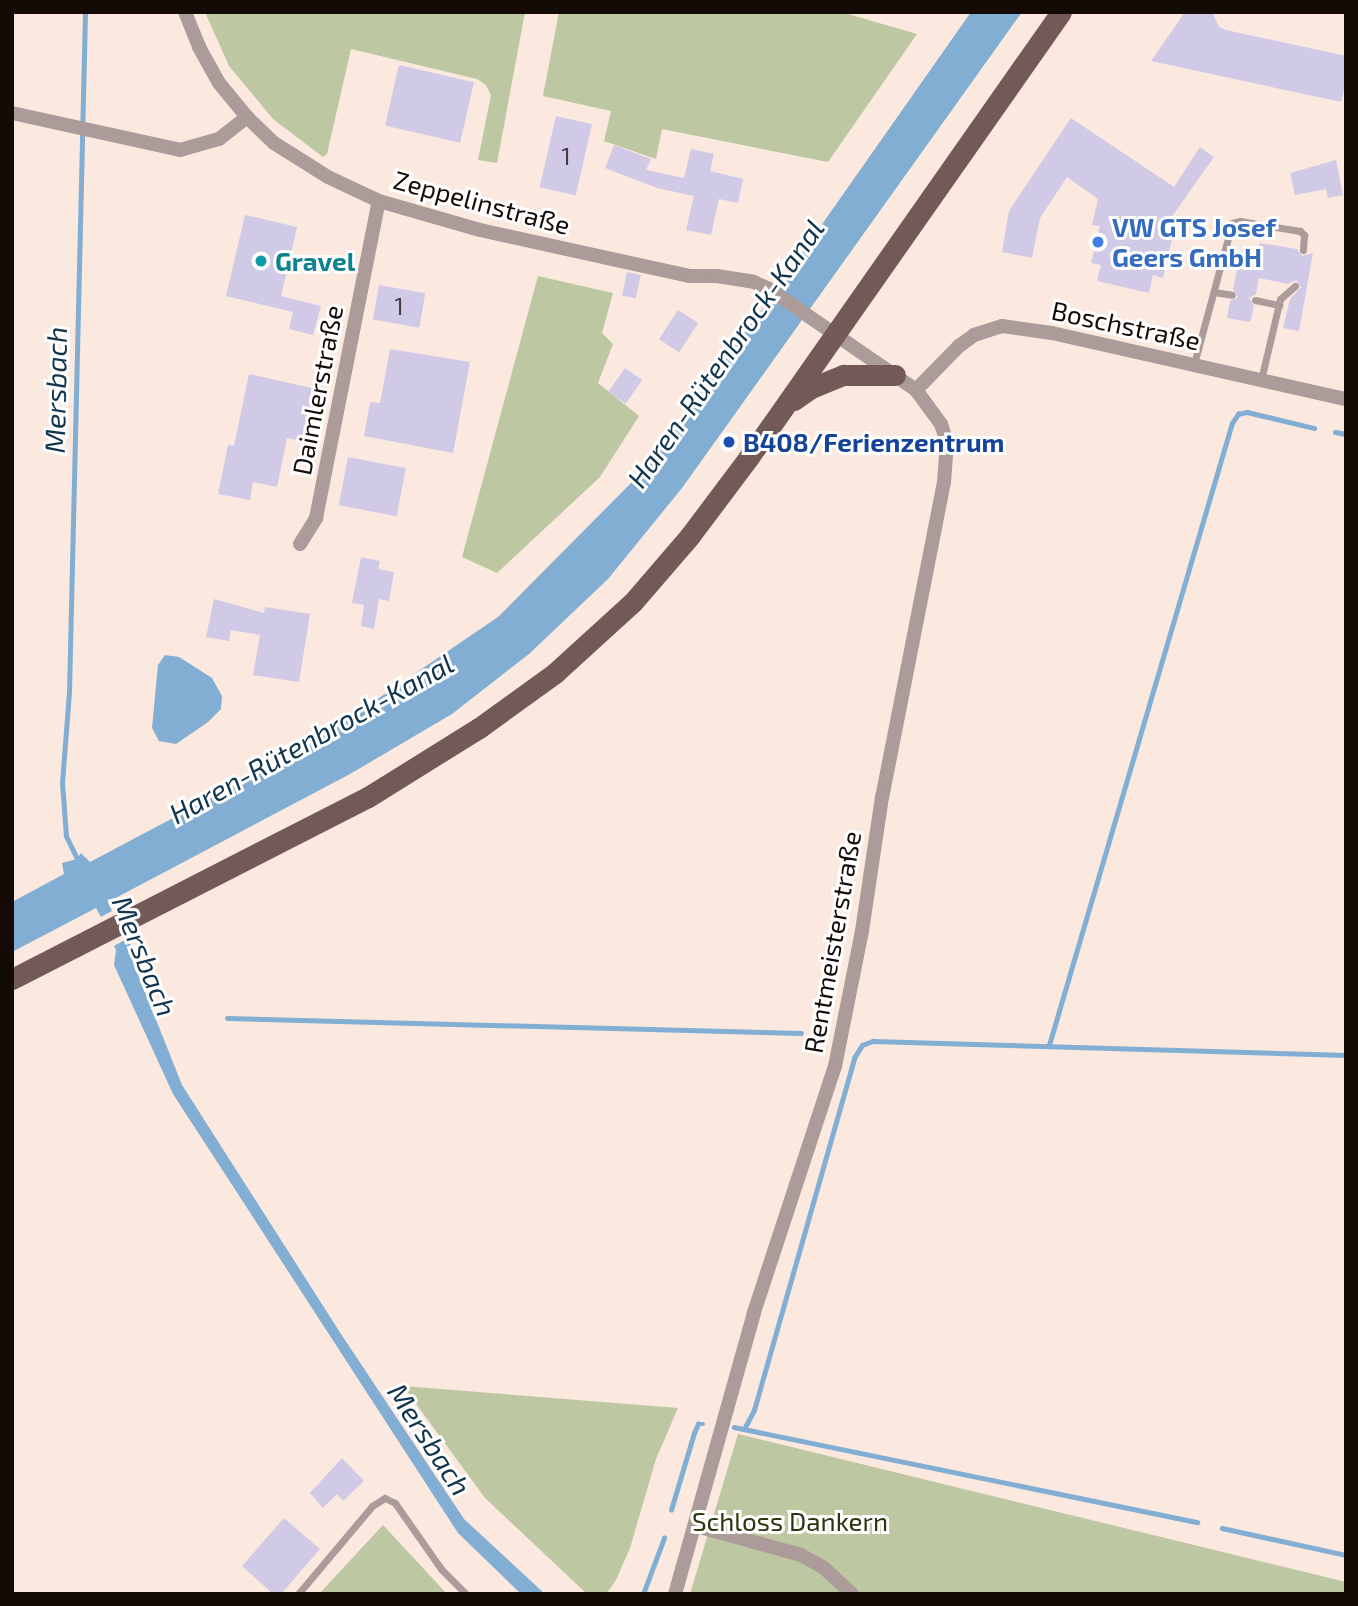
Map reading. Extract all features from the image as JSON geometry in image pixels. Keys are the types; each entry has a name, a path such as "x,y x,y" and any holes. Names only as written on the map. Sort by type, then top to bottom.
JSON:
{"main road":[{"path":"12,979 368,797 479,728 555,673 633,602 689,537 784,408 1060,12"},
{"path":"784,408 811,388 843,375 895,375"}],"street":[{"name":"Zeppelinstraße","path":"185,12 199,47 219,83 247,117 274,143 328,177 379,201 545,244 690,276 754,282 836,332"},
{"path":"12,113 180,149 219,139 247,117"},
{"name":"Daimlerstraße","path":"300,544 316,518 379,201"},
{"name":"Boschstraße","path":"916,390 974,335 1002,326 1031,329 1346,399"},
{"name":"Rentmeisterstraße","path":"675,1594 754,1313 835,1066 862,931 882,797 944,482 947,442 941,424 916,390 836,332"},
{"path":"696,1526 802,1555 824,1569 852,1594"}],"lane":[{"path":"1194,365 1232,223 1240,221 1300,231 1304,235 1303,250"},
{"path":"1261,380 1279,305 1285,292 1295,286"},
{"path":"1214,292 1232,295"},
{"path":"1255,300 1279,305"},
{"path":"298,1594 372,1506 385,1498 395,1503 441,1569 466,1594"}],"green space":[{"path":"205,12 525,12 497,163 478,160 491,95 486,85 477,79 351,49 327,154 323,157 273,119 229,66"},
{"path":"559,12 841,12 917,34 828,162 662,129 656,159 604,141 611,111 543,96"},
{"path":"538,276 613,293 602,333 613,344 598,383 639,416 600,477 497,573 462,557"},
{"path":"403,1386 678,1408 656,1459 630,1548 616,1580 606,1594 586,1593 485,1498"},
{"name":"Schloss Dankern","path":"738,1434 1346,1582 1346,1594 690,1594"},
{"path":"383,1525 447,1594 319,1594"}],"water":[{"path":"971,12 1022,12 682,488 608,579 529,654 452,714 350,774 108,902 112,911 101,917 96,908 12,952 12,902 64,874 62,863 77,859 81,853 90,862 307,747 498,617 637,477 764,307"},
{"path":"165,655 179,657 212,678 222,696 221,709 208,722 176,744 159,741 152,728 158,665"},
{"path":"130,937 131,957 182,1085 341,1334 464,1519 545,1594 521,1594 458,1533 173,1094 114,965 114,946"}],"building":[{"path":"1185,12 1212,12 1219,27 1226,30 1346,56 1346,81 1341,102 1151,61"},
{"path":"399,65 474,82 460,143 385,125"},
{"path":"556,116 592,124 576,195 540,187"},
{"path":"1071,118 1174,187 1200,147 1214,157 1161,232 1172,239 1163,278 1153,275 1149,293 1097,281 1101,265 1091,263 1100,226 1092,225 1098,199 1067,177 1040,218 1032,258 1002,252 1009,211"},
{"path":"614,145 651,159 646,170 684,178 691,149 714,154 710,171 743,179 738,203 719,199 711,235 686,230 694,196 657,188 605,168"},
{"path":"1336,160 1343,195 1328,198 1326,189 1295,195 1290,173"},
{"name":"Gravel","path":"245,215 297,227 281,296 321,306 313,335 289,329 293,312 226,296"},
{"path":"1260,243 1297,249 1302,256 1313,253 1299,331 1283,328 1290,299 1301,287 1296,280 1288,284 1259,278 1256,294 1249,298 1254,306 1250,322 1227,318 1230,301 1238,297 1233,289 1241,251 1257,255"},
{"path":"627,272 641,275 636,298 622,295"},
{"path":"379,285 425,293 419,328 373,319"},
{"path":"678,310 698,323 679,352 659,339"},
{"path":"390,349 470,362 453,453 364,436 370,402 380,403"},
{"path":"625,368 642,380 626,404 608,392"},
{"path":"249,374 316,389 305,442 287,438 277,487 253,482 250,500 218,494 228,445 234,446"},
{"path":"348,457 406,468 397,516 339,505"},
{"path":"361,557 380,561 378,569 394,572 389,601 379,599 374,629 361,626 364,605 352,603"},
{"path":"214,599 264,613 265,607 310,614 299,682 253,675 260,635 231,630 229,641 206,637"},
{"path":"342,1458 364,1481 343,1501 337,1494 323,1508 310,1493"},
{"path":"284,1518 320,1549 281,1594 273,1594 242,1566"}],"waterway":[{"name":"Mersbach","path":"79,863 66,836 62,783 69,692 85,12"},
{"path":"1049,1045 1232,423 1238,414 1247,412 1314,428"},
{"path":"1335,432 1346,434"},
{"path":"227,1018 801,1033"},
{"path":"744,1429 754,1410 854,1058 862,1045 873,1041 1346,1055"},
{"path":"671,1510 694,1433 698,1424 703,1424"},
{"path":"734,1427 1197,1522"},
{"path":"1222,1528 1346,1555"},
{"path":"643,1594 664,1538"}],"place":[{"name":"VW GTS Josef Geers GmbH","path":"1098,242"},
{"name":"Gravel","path":"261,261"},
{"name":"B408/Ferienzentrum","path":"729,442"}],"water label":[{"name":"Haren-Rütenbrock-Kanal","path":"725,353"},
{"name":"Haren-Rütenbrock-Kanal","path":"311,738"}]}
